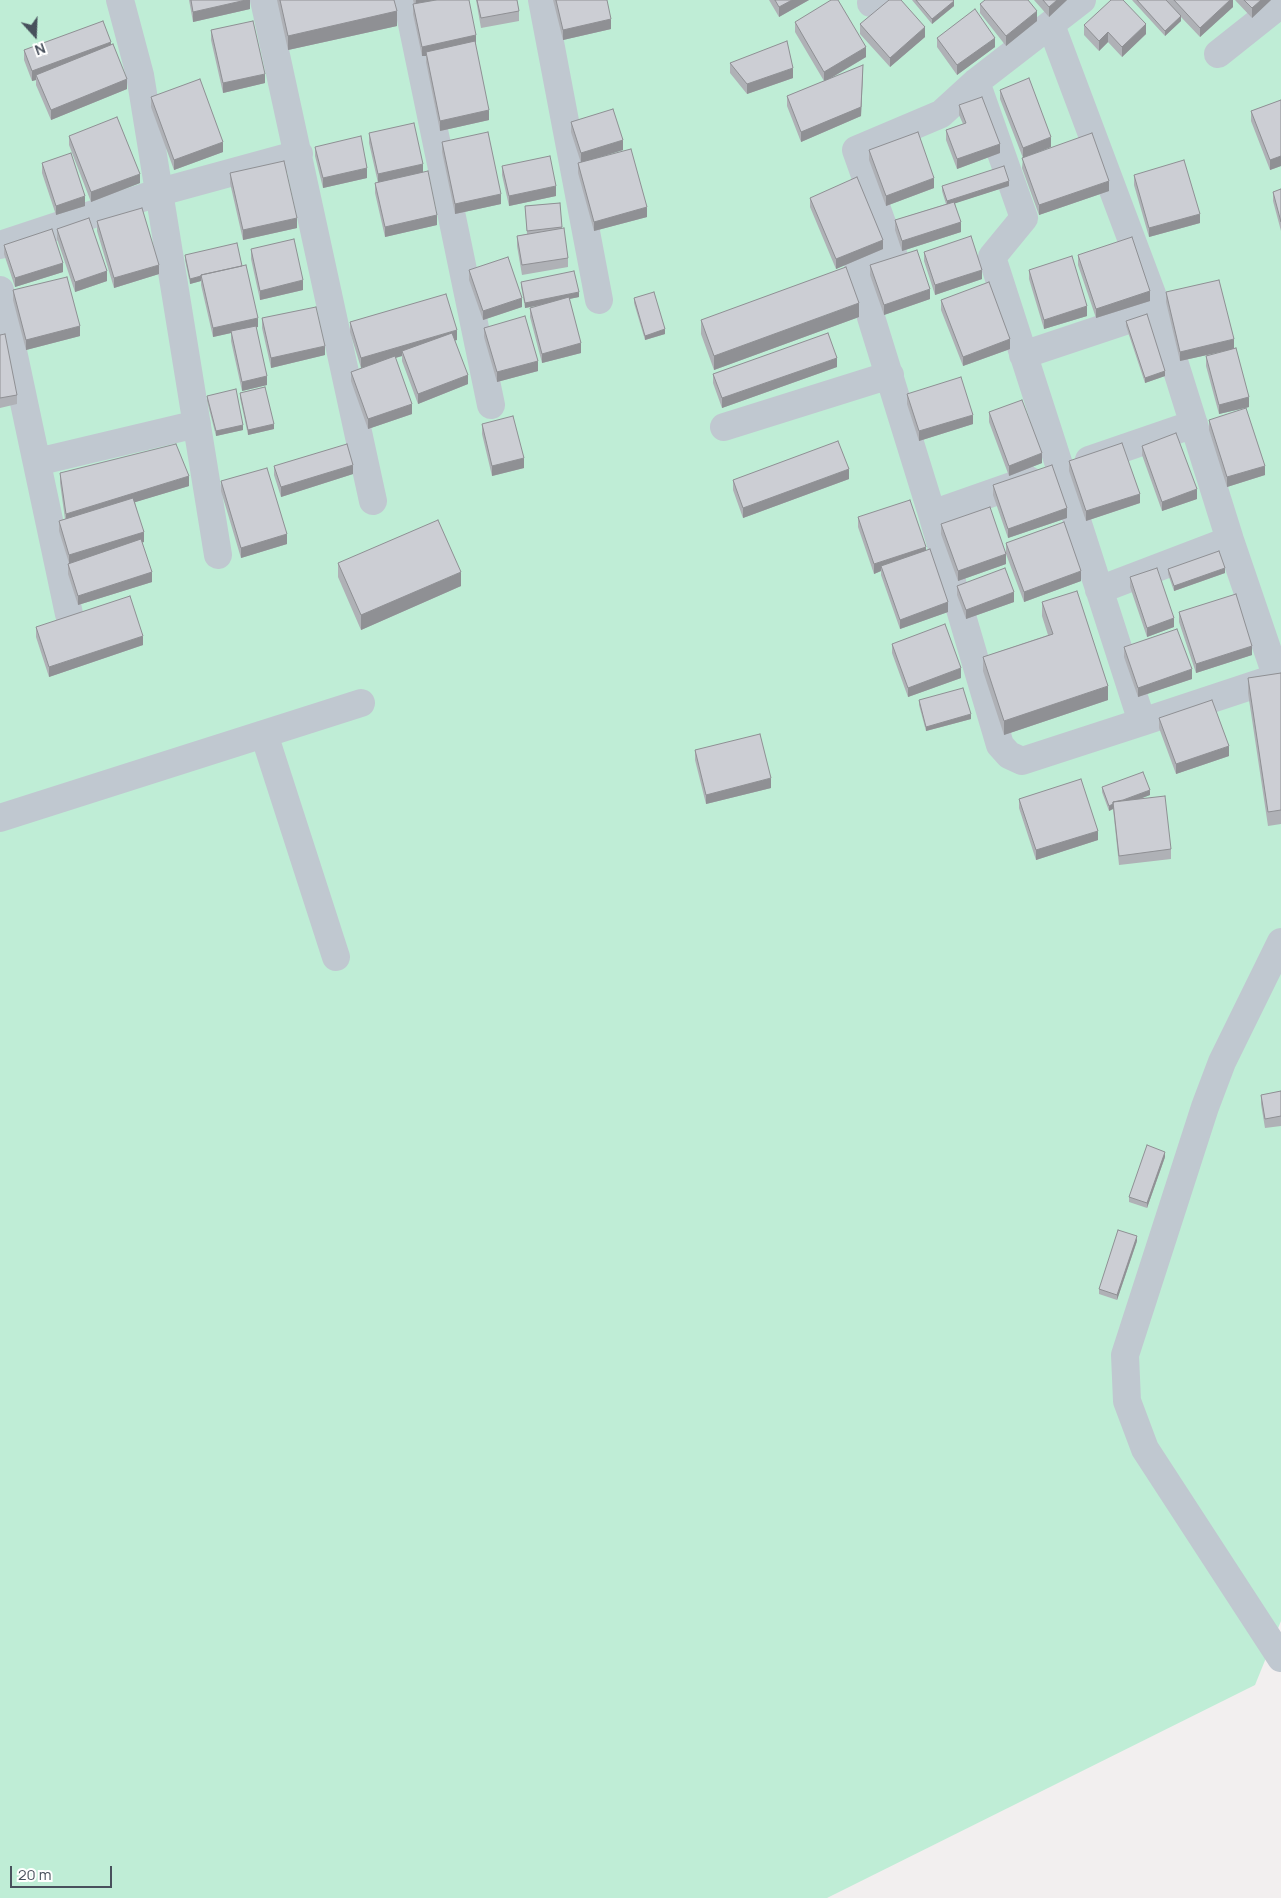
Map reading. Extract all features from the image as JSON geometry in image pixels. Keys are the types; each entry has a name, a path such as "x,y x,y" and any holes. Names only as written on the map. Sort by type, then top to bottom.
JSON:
{"street":[{"path":"120,0 140,75 218,555"},
{"path":"264,0 373,501"},
{"path":"407,0 491,405"},
{"path":"542,0 599,300"},
{"path":"1052,25 1158,310 1230,540 1279,677 1022,761 1008,755 1000,745 890,375 857,272 894,257 856,150 941,114 976,82 1082,0"},
{"path":"1218,54 1281,4"},
{"path":"976,82 1024,218 992,257 1142,722"},
{"path":"0,245 160,192 299,154"},
{"path":"0,290 69,614"},
{"path":"1023,355 1158,310"},
{"path":"724,427 890,375"},
{"path":"37,462 197,424"},
{"path":"932,514 1194,424"},
{"path":"1099,590 1230,540"},
{"path":"0,818 361,703"},
{"path":"264,734 336,957"},
{"path":"1281,942 1222,1062 1125,1355 1127,1401 1145,1450 1281,1658"}],"green space":[{"path":"0,0 1281,0 1281,1621 1255,1685 827,1898 0,1898"}],"building":[{"path":"191,0 246,0 193,12"},
{"path":"280,0 394,0 397,11 288,36"},
{"path":"436,0 469,0 476,35 422,47 413,4"},
{"path":"477,0 517,0 519,11 481,18"},
{"path":"556,0 607,0 611,19 563,30"},
{"path":"775,0 792,0 779,7"},
{"path":"831,0 838,0 866,47 824,72 795,22"},
{"path":"889,0 901,0 925,27 890,58 860,24"},
{"path":"916,0 953,0 954,1 932,19"},
{"path":"985,0 1028,0 1037,11 1006,36 980,4"},
{"path":"1043,0 1057,0 1049,7"},
{"path":"1111,0 1123,0 1146,24 1122,47 1108,32 1099,41 1084,25"},
{"path":"1137,0 1166,0 1181,16 1165,31"},
{"path":"1174,0 1230,0 1200,28"},
{"path":"1244,0 1261,0 1252,8"},
{"path":"975,9 995,38 957,65 937,38"},
{"path":"103,21 111,42 32,71 24,50"},
{"path":"253,21 265,74 223,83 211,30"},
{"path":"475,41 489,110 440,121 426,52"},
{"path":"787,41 793,68 747,84 730,63"},
{"path":"113,44 127,79 51,110 36,75"},
{"path":"863,65 861,107 801,132 787,96"},
{"path":"1029,78 1051,137 1023,148 1000,90"},
{"path":"200,79 223,142 174,160 151,97"},
{"path":"982,97 1000,144 957,159 946,130 966,123 959,105"},
{"path":"1281,100 1281,156 1270,160 1251,111"},
{"path":"613,109 623,140 581,153 571,122"},
{"path":"117,117 140,174 91,192 69,136"},
{"path":"414,123 423,164 378,174 369,133"},
{"path":"488,132 501,194 455,204 442,142"},
{"path":"918,132 934,178 886,196 869,150"},
{"path":"1092,133 1109,181 1039,205 1022,158"},
{"path":"361,136 367,168 323,178 315,147"},
{"path":"631,149 647,207 594,222 578,163"},
{"path":"71,153 85,196 56,206 42,163"},
{"path":"550,156 556,186 509,196 502,166"},
{"path":"1184,160 1200,214 1149,228 1134,175"},
{"path":"284,161 297,218 243,230 230,173"},
{"path":"1004,166 1009,181 947,201 942,186"},
{"path":"428,171 437,215 385,227 375,183"},
{"path":"857,177 883,240 836,259 810,198"},
{"path":"1281,189 1281,222 1273,192"},
{"path":"954,202 961,222 902,241 895,220"},
{"path":"560,203 562,227 527,231 525,206"},
{"path":"142,208 159,265 114,278 97,221"},
{"path":"89,218 107,271 75,282 57,229"},
{"path":"564,228 568,258 522,265 517,236"},
{"path":"52,229 63,263 15,278 4,245"},
{"path":"971,236 982,270 935,285 924,252"},
{"path":"1132,237 1150,291 1096,309 1078,255"},
{"path":"294,239 303,280 260,291 251,249"},
{"path":"237,243 242,266 190,279 185,255"},
{"path":"917,250 930,289 884,305 870,265"},
{"path":"1072,256 1087,306 1044,320 1029,270"},
{"path":"508,257 522,298 483,311 469,270"},
{"path":"246,265 258,318 213,328 201,275"},
{"path":"846,267 859,303 714,356 701,320"},
{"path":"574,271 579,292 525,303 521,282"},
{"path":"67,277 80,326 26,340 13,290"},
{"path":"1219,280 1234,339 1180,352 1166,292"},
{"path":"989,282 1010,339 963,357 941,300"},
{"path":"654,292 665,329 645,336 634,298"},
{"path":"446,294 457,330 361,358 350,322"},
{"path":"569,297 581,343 542,354 530,308"},
{"path":"316,307 325,346 271,358 262,318"},
{"path":"1147,314 1165,371 1145,378 1126,321"},
{"path":"525,316 538,361 497,372 484,328"},
{"path":"256,326 267,376 242,382 231,331"},
{"path":"452,333 468,375 418,394 402,351"},
{"path":"828,333 837,358 722,398 713,374"},
{"path":"5,334 17,395 0,398 0,335"},
{"path":"1236,348 1249,397 1219,405 1206,356"},
{"path":"395,356 412,404 368,419 351,372"},
{"path":"961,377 973,415 919,431 907,394"},
{"path":"265,387 274,424 248,430 240,393"},
{"path":"236,389 243,425 216,431 207,396"},
{"path":"1022,400 1042,453 1009,466 989,412"},
{"path":"1246,408 1265,466 1227,477 1209,420"},
{"path":"513,416 524,458 492,466 482,424"},
{"path":"1176,433 1197,489 1162,502 1142,446"},
{"path":"838,441 849,469 743,508 733,480"},
{"path":"1122,443 1140,494 1086,511 1069,461"},
{"path":"176,444 189,476 66,514 60,473"},
{"path":"347,444 353,465 281,487 274,466"},
{"path":"1052,465 1067,508 1008,529 993,485"},
{"path":"267,468 287,534 241,548 221,481"},
{"path":"133,498 144,532 69,555 59,521"},
{"path":"910,500 926,547 874,564 858,517"},
{"path":"990,507 1006,554 958,571 941,524"},
{"path":"438,520 461,572 361,615 338,563"},
{"path":"1064,522 1081,571 1024,592 1006,543"},
{"path":"141,539 152,572 78,596 68,564"},
{"path":"930,549 948,602 900,620 881,566"},
{"path":"1219,551 1225,568 1174,586 1168,569"},
{"path":"1005,568 1014,592 966,610 957,586"},
{"path":"1157,568 1174,618 1147,628 1130,577"},
{"path":"1077,591 1108,686 1004,721 983,657 1053,634 1042,602"},
{"path":"1236,594 1252,646 1196,664 1179,612"},
{"path":"130,596 143,636 49,667 36,627"},
{"path":"945,624 961,668 908,688 892,644"},
{"path":"1177,629 1192,669 1138,688 1124,647"},
{"path":"1281,673 1281,810 1268,812 1248,678"},
{"path":"963,688 971,714 926,727 919,700"},
{"path":"1212,700 1229,746 1176,764 1159,718"},
{"path":"760,734 771,778 706,795 695,750"},
{"path":"1143,772 1150,790 1113,802 1109,806 1102,787"},
{"path":"1081,779 1098,831 1036,850 1019,799"},
{"path":"1165,796 1171,849 1119,856 1113,802"},
{"path":"1281,1091 1281,1116 1265,1119 1261,1095"},
{"path":"1147,1145 1165,1152 1147,1203 1129,1197"},
{"path":"1118,1230 1137,1236 1117,1295 1099,1289"}]}
